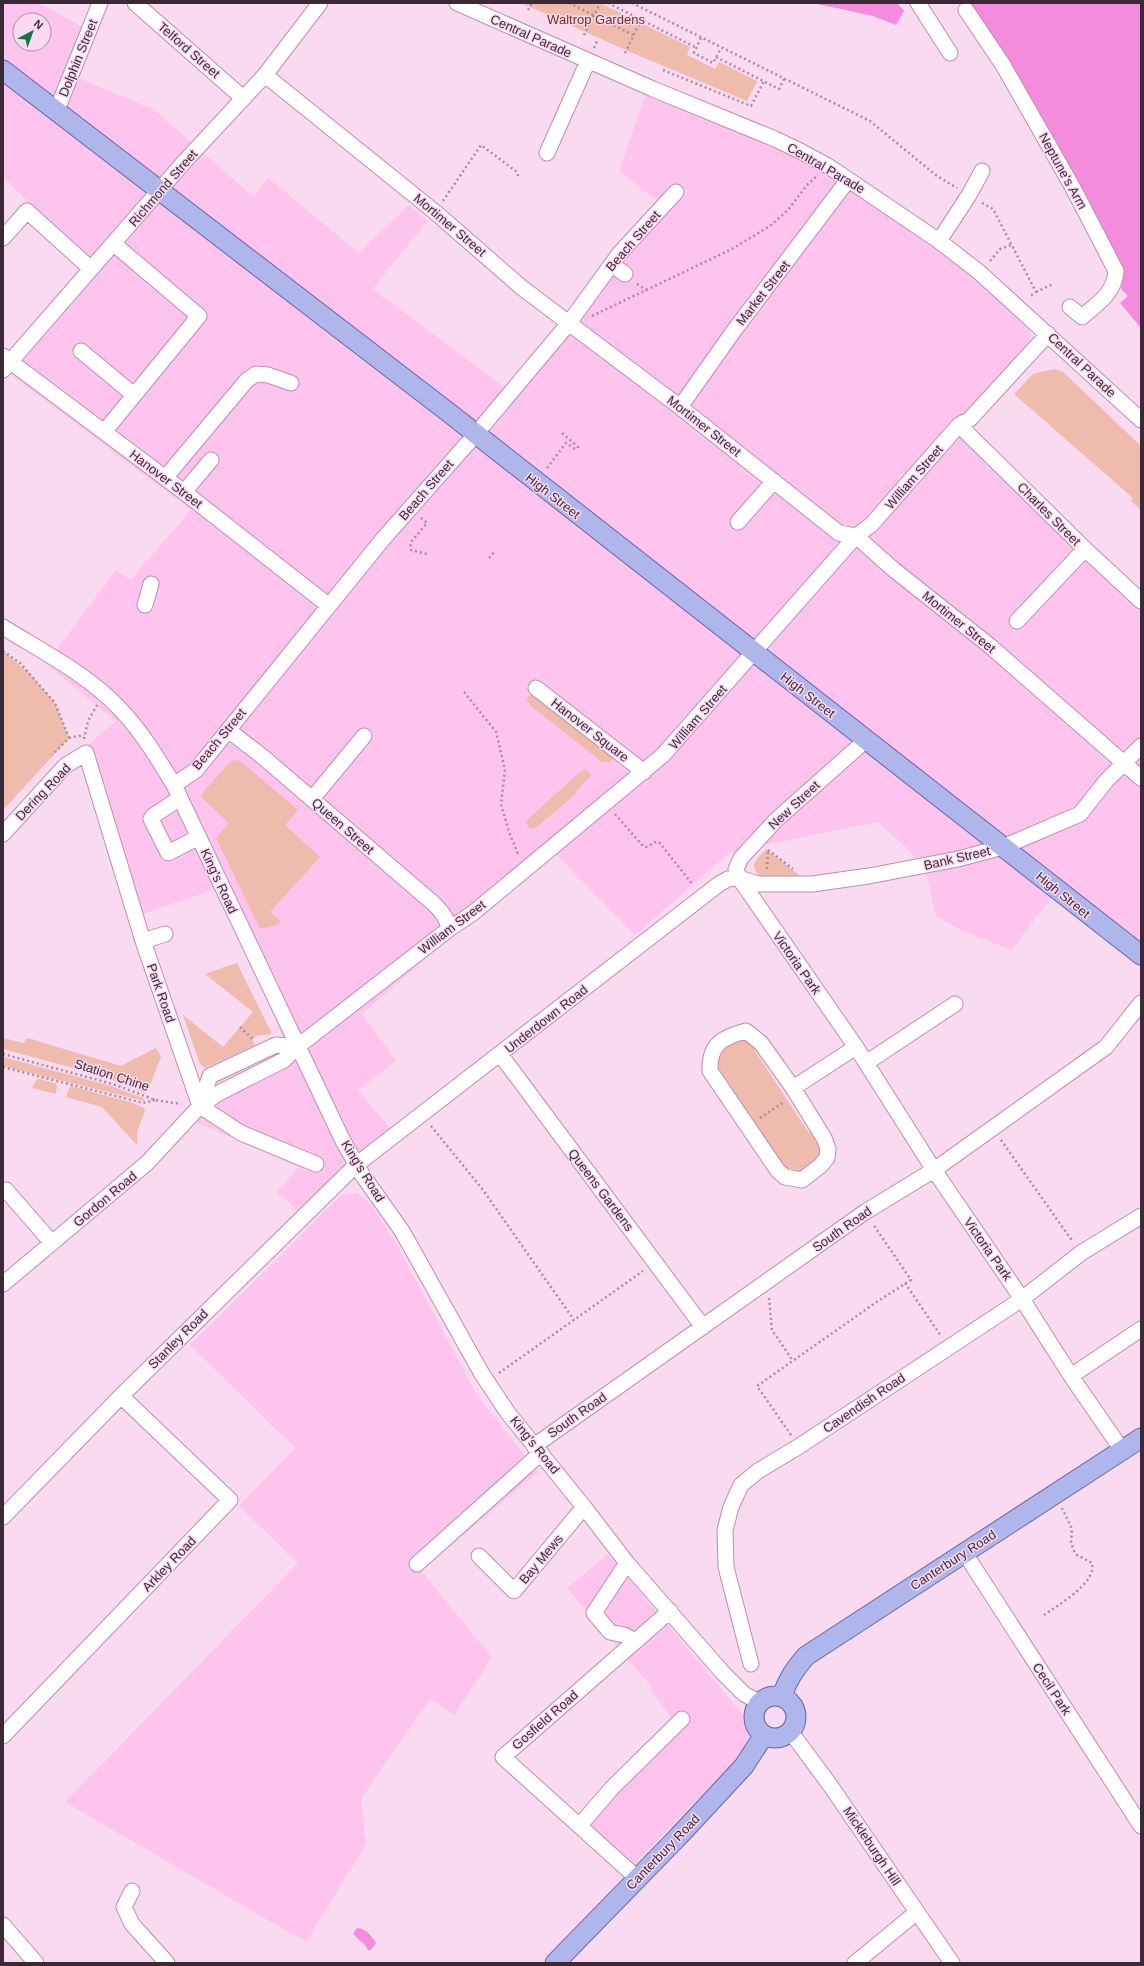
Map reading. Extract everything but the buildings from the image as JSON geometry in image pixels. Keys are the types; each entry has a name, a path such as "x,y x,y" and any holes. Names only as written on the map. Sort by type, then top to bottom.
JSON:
{"main road":[{"name":"High Street","path":"3,70 475,435 1141,955"},
{"name":"Canterbury Road","path":"782,1697 794,1671 806,1656 1141,1438"},
{"path":"771,1696 782,1697 795,1709 796,1721 786,1735 775,1738 764,1735 760,1732 754,1722 754,1711 759,1702 771,1696"},
{"name":"Canterbury Road","path":"555,1963 744,1766 764,1735"}],"street":[{"name":"Dolphin Street","path":"56,112 100,3"},
{"name":"Telford Street","path":"135,3 243,98"},
{"name":"Richmond Street","path":"5,363 90,268 114,244 185,161 264,75 320,3"},
{"name":"Central Parade","path":"457,3 588,61 775,139 828,166 939,241 979,272 1141,420"},
{"path":"918,3 950,53"},
{"name":"Neptune's Arm","path":"966,10 1011,79 1073,188 1116,271 1115,281 1111,291 1082,317 1070,307"},
{"path":"547,153 588,61"},
{"name":"Mortimer Street","path":"264,75 435,212 521,287 680,407 839,533 856,536 893,569 990,646 1141,778"},
{"path":"939,241 969,196 982,171"},
{"name":"Market Street","path":"680,407 790,265 848,180"},
{"name":"Beach Street","path":"199,837 168,853 151,819 196,770 328,605 409,509 475,435 569,322 614,256 676,192"},
{"path":"3,238 27,211 90,268"},
{"path":"104,432 199,316 114,244"},
{"path":"614,256 625,274"},
{"name":"William Street","path":"297,1047 449,929 473,913 664,755 856,536 871,525 959,425 970,419 1048,334"},
{"path":"81,351 134,395"},
{"name":"Hanover Street","path":"5,363 104,432 184,492 328,605"},
{"path":"165,478 247,380 256,374 268,375 291,383"},
{"name":"Charles Street","path":"959,425 1085,549 1141,601"},
{"path":"184,492 211,460"},
{"path":"738,522 774,481"},
{"path":"1017,621 1085,549"},
{"path":"144,605 151,584"},
{"name":"King's Road","path":"3,627 83,677 104,694 121,709 153,750 177,792 297,1047 356,1165 402,1231 487,1381 537,1449 627,1563 723,1673 744,1694 759,1702"},
{"name":"Hanover Square","path":"536,688 644,772"},
{"name":"Queen Street","path":"228,730 263,756 432,903 444,914 448,921 449,929"},
{"path":"312,799 364,736"},
{"name":"New Street","path":"739,878 736,869 741,858 763,845 776,820 866,740"},
{"name":"Bank Street","path":"739,878 747,882 767,884 812,884 869,876 958,859 1003,847 1080,814 1106,781 1125,764 1141,746"},
{"name":"Dering Road","path":"3,834 65,766 86,753"},
{"name":"Park Road","path":"86,753 143,941 200,1106"},
{"name":"Underdown Road","path":"356,1165 719,884 728,879 739,878"},
{"name":"Victoria Park","path":"739,878 856,1047 934,1170 1122,1450"},
{"path":"143,941 165,934"},
{"name":"South Road","path":"417,1564 537,1449 768,1280 865,1212 934,1170 1106,1047 1141,1003"},
{"path":"866,1063 954,1004"},
{"path":"746,1031 761,1043 795,1091 824,1138 828,1148 827,1158 809,1176 802,1180 785,1177 778,1171 710,1070 709,1057 717,1045 733,1034 746,1031"},
{"name":"Gordon Road","path":"3,1284 147,1163 200,1106 210,1076 276,1045 297,1047"},
{"path":"795,1091 856,1047"},
{"name":"Queens Gardens","path":"500,1054 703,1327"},
{"path":"200,1106 241,1133 316,1164"},
{"name":"Stanley Road","path":"3,1517 121,1396 356,1165"},
{"path":"6,1190 52,1243"},
{"name":"Cavendish Road","path":"751,1664 726,1567 725,1530 731,1507 741,1485 758,1471 1022,1299 1081,1253 1141,1216"},
{"path":"1072,1376 1141,1329"},
{"name":"Arkley Road","path":"3,1736 230,1500 121,1396"},
{"name":"Bay Mews","path":"479,1556 514,1592 584,1507"},
{"name":"Cecil Park","path":"964,1552 1141,1826"},
{"path":"627,1563 594,1613 610,1632 624,1635 635,1641"},
{"name":"Gosfield Road","path":"637,1878 503,1757 670,1611"},
{"path":"580,1825 612,1788 682,1719"},
{"name":"Mickleburgh Hill","path":"790,1731 830,1785 952,1963"},
{"path":"132,1891 124,1906 132,1924 167,1963"},
{"path":"855,1963 917,1912"},
{"path":"3,1925 36,1963"}],"path":[{"path":"528,10 532,3"},
{"path":"568,3 633,35"},
{"path":"584,35 600,3"},
{"path":"608,3 696,48"},
{"path":"632,3 870,121 937,176 993,210 1036,292"},
{"path":"625,53 641,20"},
{"path":"701,38 694,53 713,63 721,48"},
{"path":"716,57 780,89 784,79"},
{"path":"662,70 751,106 764,81"},
{"path":"435,212 481,144 517,172 519,178"},
{"path":"569,322 598,315 732,249 770,226 788,210 807,185 828,166"},
{"path":"988,264 1000,249 1011,245"},
{"path":"637,284 648,290"},
{"path":"1033,303 1027,299 1036,292 1053,284"},
{"path":"535,482 566,443 575,449 578,447 561,432"},
{"path":"409,509 427,523 411,542 410,548 411,550 427,554"},
{"path":"489,558 495,551"},
{"path":"3,651 20,663 55,703 69,738"},
{"path":"464,692 496,732 505,770 501,804 518,854"},
{"path":"86,753 84,735 93,711 104,694"},
{"path":"47,761 69,738 84,735"},
{"path":"605,803 643,846 651,846 656,842 664,847 703,897"},
{"path":"763,845 767,884"},
{"path":"763,845 812,884"},
{"name":"Station Chine","path":"3,1054 116,1085 155,1100"},
{"name":"Station Chine","path":"3,1067 143,1103 155,1100"},
{"path":"748,1127 795,1091"},
{"path":"155,1100 200,1106"},
{"path":"422,1115 484,1190 574,1320"},
{"path":"992,1128 1081,1253"},
{"path":"798,1446 756,1386 911,1280 865,1212"},
{"path":"487,1381 655,1262"},
{"path":"768,1280 769,1313 772,1330 793,1361"},
{"path":"905,1283 948,1347"},
{"path":"1044,1615 1088,1581 1092,1574 1093,1567 1088,1560 1082,1558 1074,1551 1071,1542 1072,1529 1068,1517 1053,1496"}],"shaded area":[{"path":"3,3 39,3 90,31 76,77 153,109 254,197 268,178 359,253 409,205 427,221 373,289 512,393 666,208 619,171 646,93 809,162 934,246 967,271 1027,326 1031,336 1029,346 1025,354 950,426 1141,604 1141,965 1055,893 1011,950 959,929 936,916 927,877 912,854 878,822 730,852 635,935 551,849 362,1014 396,1061 358,1090 396,1135 305,1217 277,1192 299,1167 196,1122 204,1089 284,1039 219,888 142,914 89,744 116,721 46,664 116,570 131,580 191,510 10,374 95,270 3,177"},
{"path":"813,3 897,3 904,11 896,25 873,16"},
{"path":"970,3 1141,3 1141,328 1120,303 1128,296 1121,289 1123,269 1105,234 1056,141 1008,61"},
{"path":"358,1193 372,1206 397,1245 477,1395 538,1472 421,1571 492,1657 454,1715 430,1699 361,1798 366,1844 306,1942 65,1802 298,1563 239,1506 295,1448 190,1345 341,1195"},
{"path":"608,1554 743,1715 749,1737 740,1756 633,1865 580,1820 675,1722 652,1692 652,1687 567,1588"},
{"path":"357,1928 365,1931 376,1943 371,1950 368,1950 365,1945 353,1934"}],"green space":[{"name":"Waltrop Gardens","path":"521,3 600,3 690,47 687,55 715,69 719,62 757,81 747,101 628,51"},
{"path":"1054,369 1063,372 1141,446 1141,510 1131,501 1133,498 1014,394 1033,374"},
{"path":"3,651 30,674 55,703 69,738 3,810"},
{"path":"533,692 612,754 613,759 610,762 602,762 531,706 526,699"},
{"path":"239,760 298,810 285,825 320,857 270,912 281,921 277,925 260,929 216,838 229,823 201,797 203,792 231,761"},
{"path":"586,769 591,775 571,798 534,829 529,828 526,823 528,819 580,772"},
{"path":"766,849 799,875 799,877 760,876 756,872 754,865"},
{"path":"237,963 272,1034 256,1036 252,1039 255,1046 205,1068 200,1064 183,1015 223,1047 253,1012 205,974"},
{"path":"3,1038 24,1043 27,1038 121,1066 156,1048 161,1057 148,1090 145,1093 103,1076 3,1049"},
{"path":"744,1039 758,1047 755,1051 809,1133 814,1129 822,1143 820,1157 800,1174 791,1172 785,1168 716,1068 721,1050 731,1043"},
{"path":"3,1057 111,1086 143,1098 145,1101 3,1066"},
{"path":"40,1079 57,1084 56,1094 32,1088 36,1080"},
{"path":"70,1086 130,1102 144,1108 145,1111 137,1132 137,1145 102,1107 66,1097"}]}
